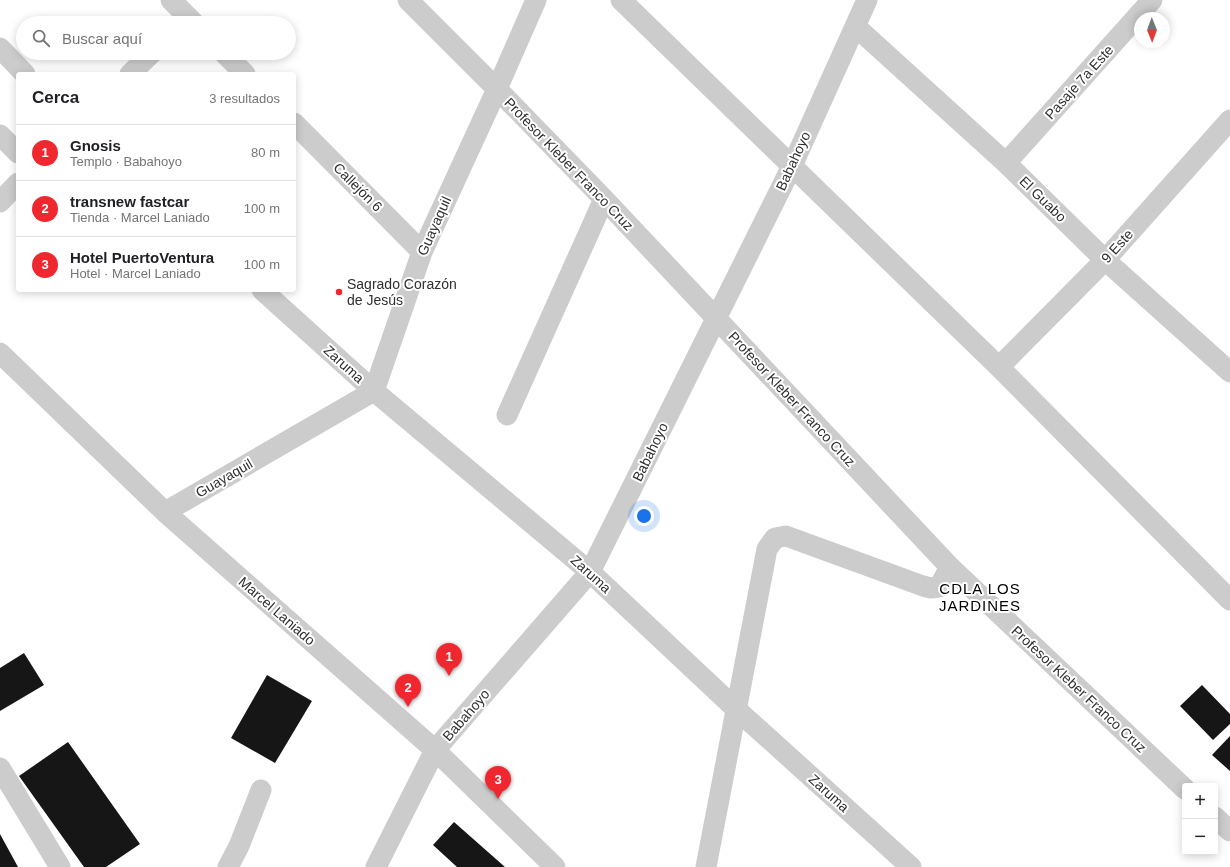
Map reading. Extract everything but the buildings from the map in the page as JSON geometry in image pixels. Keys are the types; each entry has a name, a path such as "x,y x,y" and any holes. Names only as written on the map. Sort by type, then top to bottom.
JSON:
{"street":[{"path":"171,0 184,16"},
{"name":"Profesor Kleber Franco Cruz","path":"408,0 604,199 950,567 1182,786"},
{"name":"Guayaquil","path":"165,512 374,391 422,252 536,0"},
{"path":"622,0 1000,367 1230,600"},
{"name":"Babahoyo","path":"376,867 435,750 590,572 792,166 867,0"},
{"name":"Pasaje 7a Este","path":"1006,163 1152,0"},
{"name":"El Guabo","path":"855,26 1006,163 1105,260 1230,372"},
{"path":"0,48 23,72"},
{"path":"132,72 145,60"},
{"path":"231,60 243,72"},
{"name":"9 Este","path":"1000,367 1105,260 1230,120"},
{"name":"Callejón 6","path":"296,125 422,252"},
{"path":"0,135 16,151"},
{"path":"0,202 16,185"},
{"path":"507,415 604,199"},
{"name":"Zaruma","path":"264,292 374,391 590,572 736,709 911,867"},
{"name":"Marcel Laniado","path":"0,353 165,512 435,750 555,867"},
{"path":"706,867 767,549 774,538 786,536 931,588 939,587 950,567"},
{"path":"0,768 60,867"},
{"path":"228,867 239,846 261,790"},
{"path":"1217,819 1230,831"}],"place":[{"name":"Sagrado Corazón de Jesús","path":"339,292"},
{"name":"Gnosis","path":"449,676"},
{"name":"transnew fastcar","path":"408,707"},
{"name":"Hotel PuertoVentura","path":"498,799"}],"district":[{"name":"CDLA LOS JARDINES","path":"980,596"}]}
